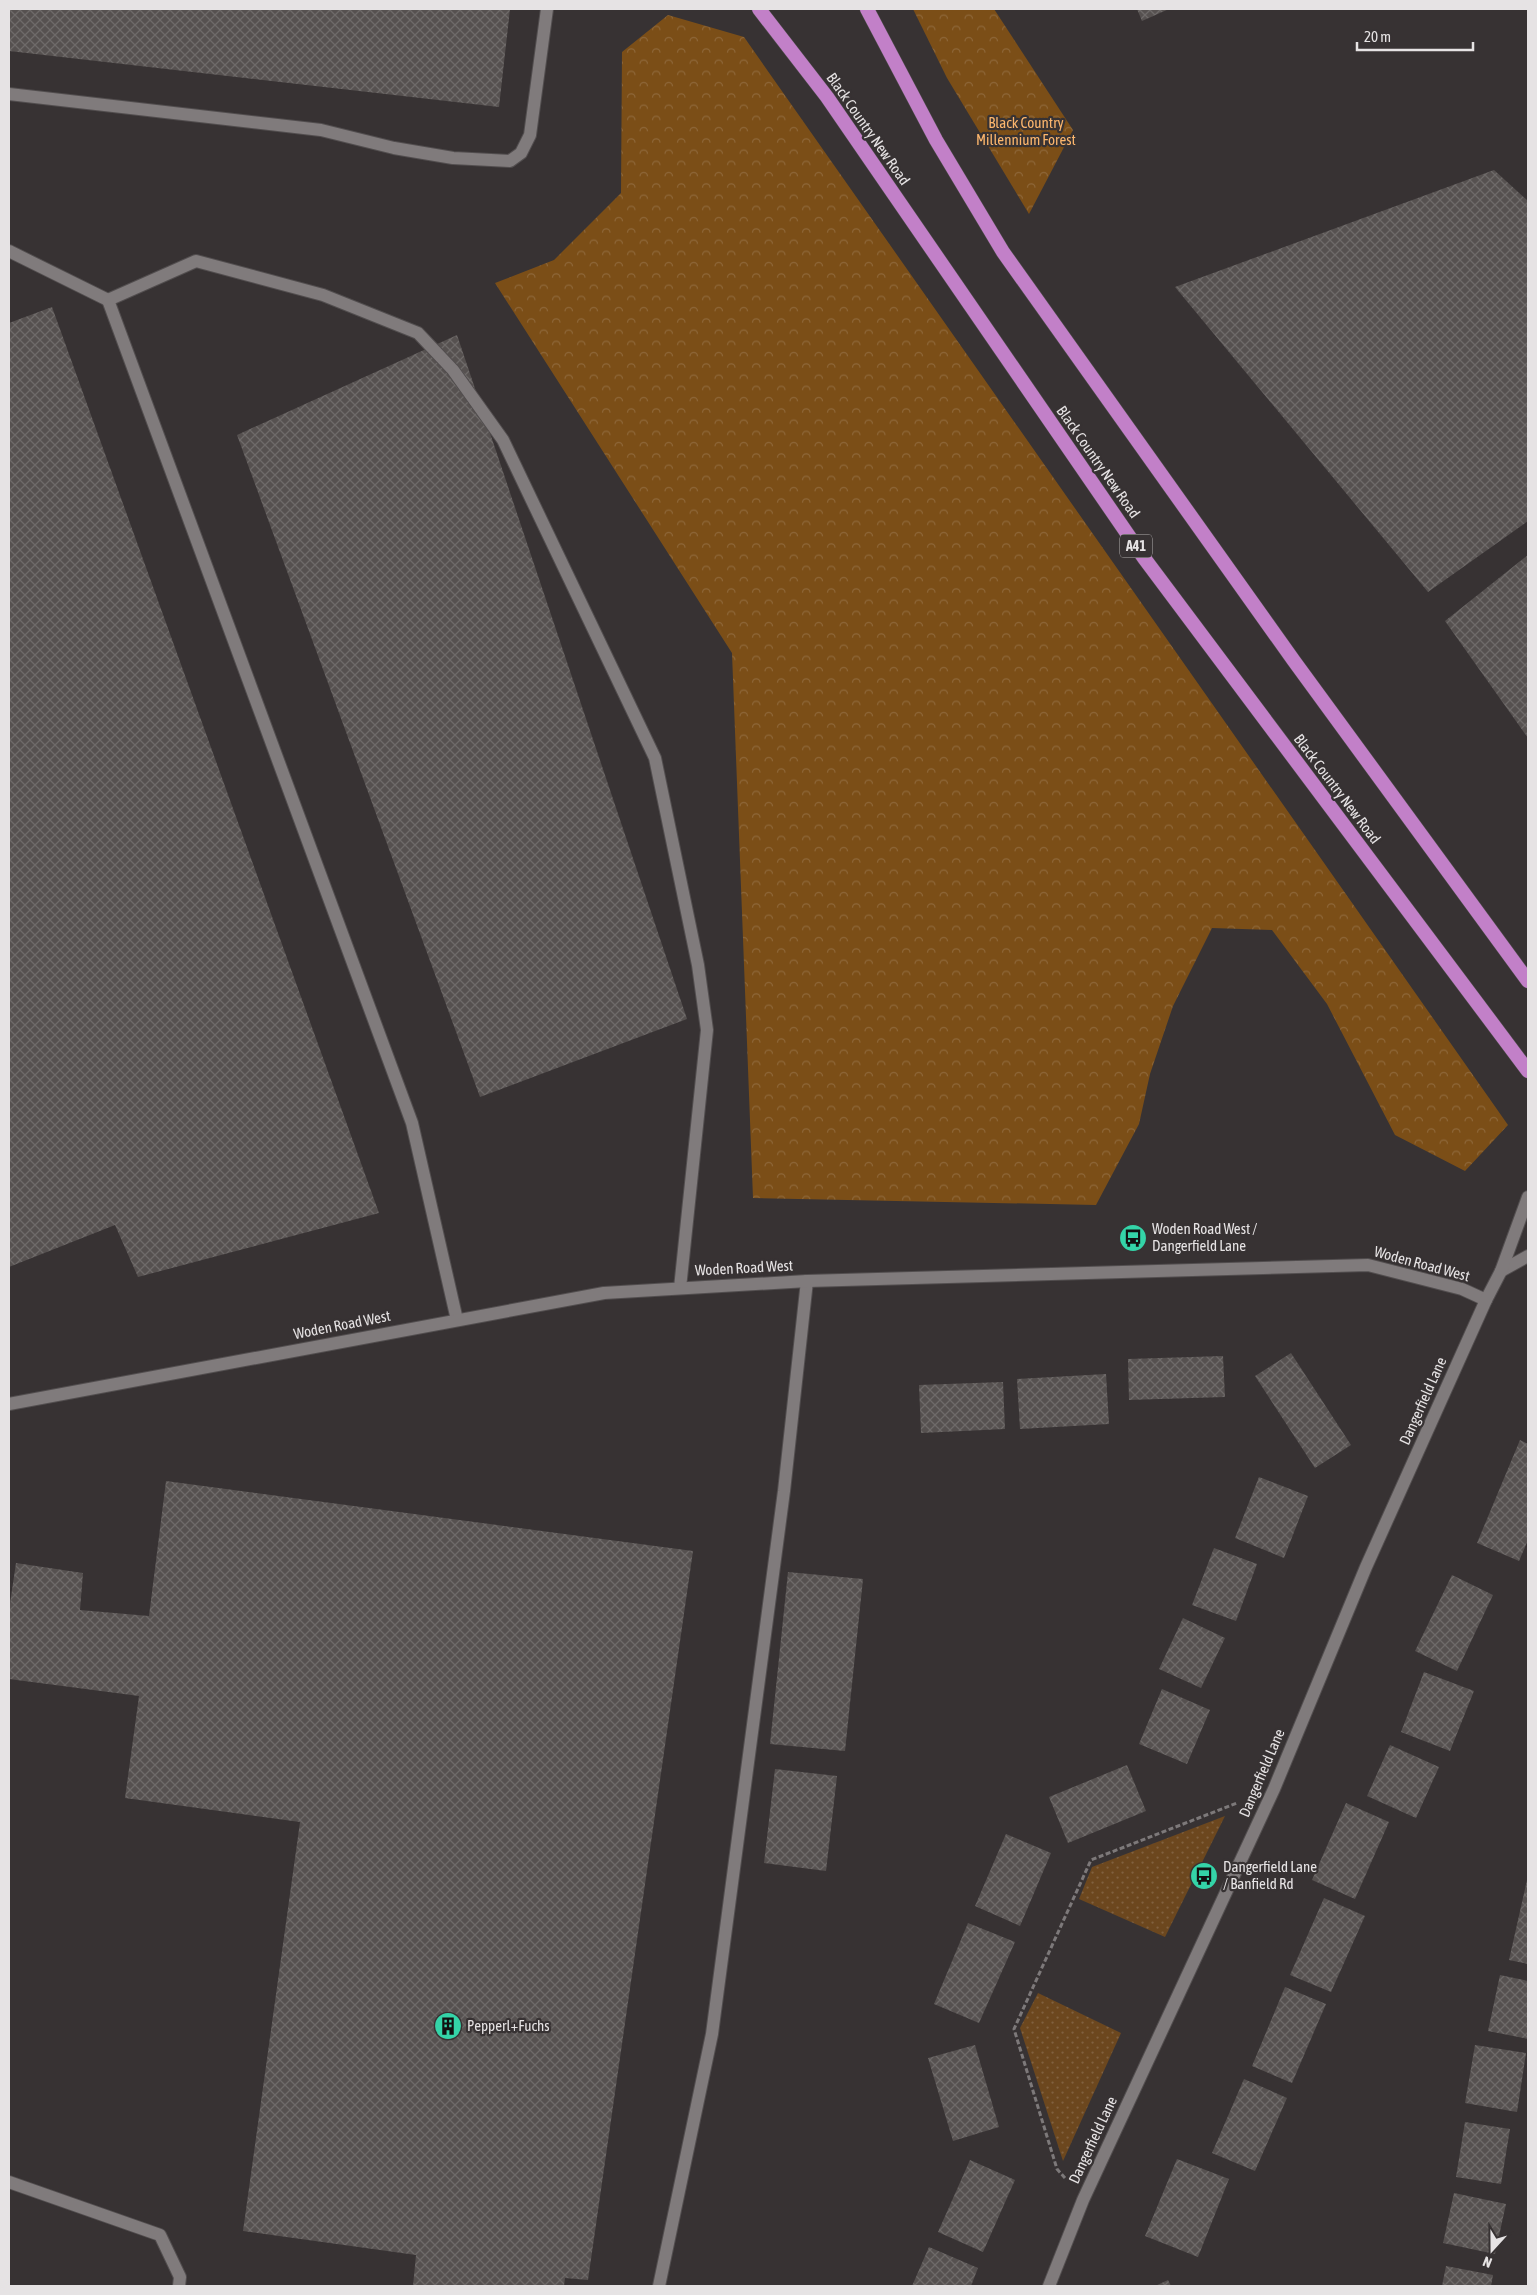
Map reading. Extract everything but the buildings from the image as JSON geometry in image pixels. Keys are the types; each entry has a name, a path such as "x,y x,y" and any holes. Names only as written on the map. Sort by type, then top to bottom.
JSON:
{"highway":[{"name":"Black Country New Road","path":"759,9 827,97 1144,558 1528,1072"},
{"path":"867,9 936,140 1003,252 1294,661 1528,981"}],"street":[{"path":"9,94 322,130 394,148 453,158 510,161 521,153 530,135 547,9"},
{"path":"9,251 108,300 412,1123 457,1320"},
{"path":"108,300 196,261 323,295 418,333 453,370 503,440 655,758 698,965 707,1030 680,1288"},
{"name":"Dangerfield Lane","path":"1049,2286 1083,2200 1274,1789 1366,1567 1486,1300 1501,1271 1528,1197"},
{"path":"1501,1271 1528,1256"},
{"name":"Woden Road West","path":"9,1404 604,1293 807,1281 1368,1265 1462,1289 1486,1300"},
{"path":"659,2286 712,2034 784,1491 807,1281"},
{"path":"9,2182 160,2235 180,2277 179,2286"}],"path":[{"path":"1083,2200 1057,2169 1014,2029 1091,1860 1274,1789"}],"shaded area":[{"path":"1225,1816 1165,1937 1079,1899 1092,1867"},
{"path":"1038,1993 1121,2033 1063,2161 1020,2028"}],"green space":[{"name":"Black Country Millennium Forest","path":"913,9 994,9 1073,130 1029,214 947,78"},
{"path":"668,15 744,37 1508,1125 1465,1171 1395,1135 1327,1004 1272,930 1212,928 1173,1006 1150,1074 1139,1124 1096,1205 753,1198 732,653 495,283 554,260 621,193 622,52"}],"place":[{"name":"Woden Road West / Dangerfield Lane","path":"1133,1238"},
{"name":"Dangerfield Lane / Banfield Rd","path":"1204,1876"},
{"name":"Pepperl+Fuchs","path":"448,2026"}]}
